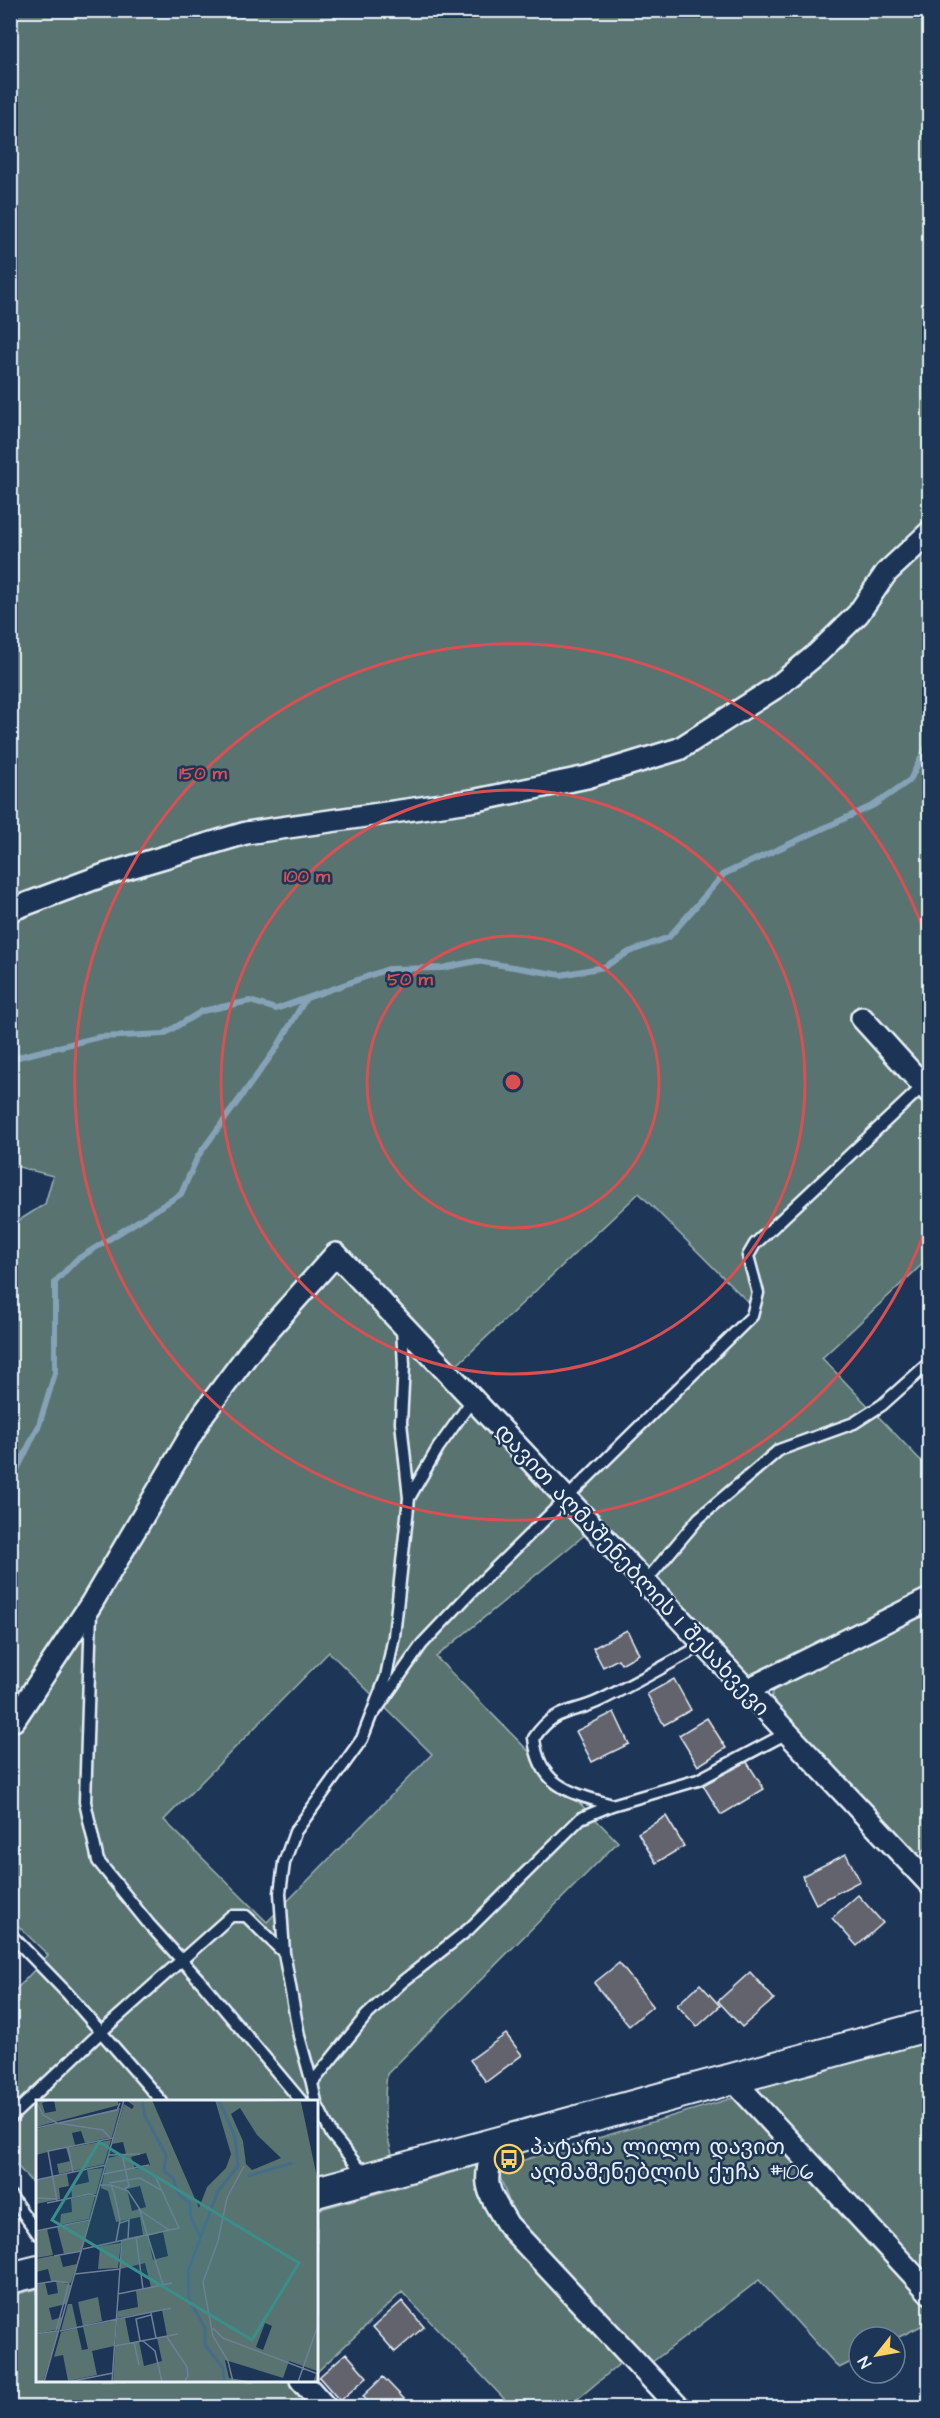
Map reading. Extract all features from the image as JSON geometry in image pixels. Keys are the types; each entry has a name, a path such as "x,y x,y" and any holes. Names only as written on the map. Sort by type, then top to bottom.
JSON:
{"street":[{"path":"10,910 107,874 246,833 477,800 587,777 679,749 778,686 818,653 858,614 886,573 930,532"},
{"path":"862,1018 926,1090"},
{"name":"დავით აღმაშენებლის I შესახვევი","path":"92,1604 204,1413 254,1346 336,1254 930,1884"},
{"path":"747,1690 930,1599"},
{"path":"14,1720 92,1604"},
{"path":"318,2192 930,2025"},
{"path":"733,2080 930,2293"},
{"path":"495,2144 485,2175 492,2198 508,2225 679,2408"},
{"path":"10,2278 36,2272"},
{"path":"303,2382 326,2408"}],"lane":[{"path":"374,1713 422,1644 520,1542 567,1499 752,1316 758,1293 748,1256 755,1244 926,1090"},
{"path":"316,2100 299,2036 284,1953 280,1893 284,1863 295,1832 362,1739 374,1713 386,1677 394,1636 409,1498 401,1422 404,1365 402,1324"},
{"path":"645,1582 699,1518 780,1450 854,1423 882,1405 930,1362"},
{"path":"409,1498 438,1448 473,1399"},
{"path":"92,1604 85,1802 98,1861 300,2100"},
{"path":"612,1804 561,1788 547,1777 535,1751 534,1737 545,1721 564,1711 599,1701 704,1644"},
{"path":"312,2083 366,2016 402,1982 469,1929 581,1818 612,1804 698,1780 787,1732"},
{"path":"10,2118 101,2032 231,1916 246,1916 284,1953"},
{"path":"10,1934 160,2100"},
{"path":"318,2106 332,2135"},
{"path":"318,2120 368,2179"},
{"path":"10,2195 36,2231"}],"green space":[{"path":"11,11 929,11 929,1087 858,1006 850,1013 929,1103 929,1258 822,1358 929,1469 929,1589 730,1684 587,1533 436,1657 618,1842 387,2074 385,2118 394,2160 318,2184 318,2100 36,2100 36,2187 11,2159 11,1995 48,1955 11,1919 10,1226 45,1204 53,1176 11,1165","holes":["639,1193 755,1309 568,1489 455,1367","329,1652 432,1754 267,1922 164,1820"]},
{"path":"929,1608 929,1847 914,1855 771,1701 773,1688"},
{"path":"929,2038 929,2283 746,2087"},
{"path":"736,2097 929,2303 929,2322 907,2333 907,2325 847,2325 847,2364 839,2368 759,2280 651,2363 517,2224 497,2168"},
{"path":"476,2166 484,2203 499,2234 623,2361 568,2407 512,2407 402,2292 318,2371 318,2210"},
{"path":"36,2289 36,2382 291,2382 316,2407 11,2407 10,2296"}],"building":[{"path":"627,1630 639,1654 621,1664 618,1659 603,1667 593,1648"},
{"path":"674,1679 691,1710 664,1725 647,1694"},
{"path":"614,1712 629,1744 592,1762 576,1731"},
{"path":"707,1718 726,1748 698,1766 679,1735"},
{"path":"745,1759 764,1789 721,1815 703,1785"},
{"path":"666,1816 684,1846 656,1863 638,1833"},
{"path":"846,1854 860,1881 816,1904 802,1876"},
{"path":"858,1895 883,1923 857,1946 832,1918"},
{"path":"619,1963 653,2006 629,2026 594,1983"},
{"path":"750,1972 774,1999 742,2027 718,2001"},
{"path":"700,1984 720,2006 697,2027 677,2005"},
{"path":"506,2034 522,2055 486,2082 470,2060"},
{"path":"402,2301 424,2327 395,2352 373,2327"},
{"path":"346,2353 367,2377 340,2401 319,2377"},
{"path":"383,2377 407,2402 400,2408 373,2408 363,2396"}],"waterway":[{"path":"10,1059 99,1037 164,1034 202,1011 250,1001 276,1009 388,969 442,968 477,961 561,975 604,967 629,952 669,937 724,874 874,805 910,780 930,740"},
{"path":"10,1484 39,1425 55,1373 55,1282 76,1260 181,1194 198,1156 276,1049 305,1000"}],"place":[{"name":"პატარა ლილო დავით აღმაშენებლის ქუჩა #106","path":"509,2159"}]}
